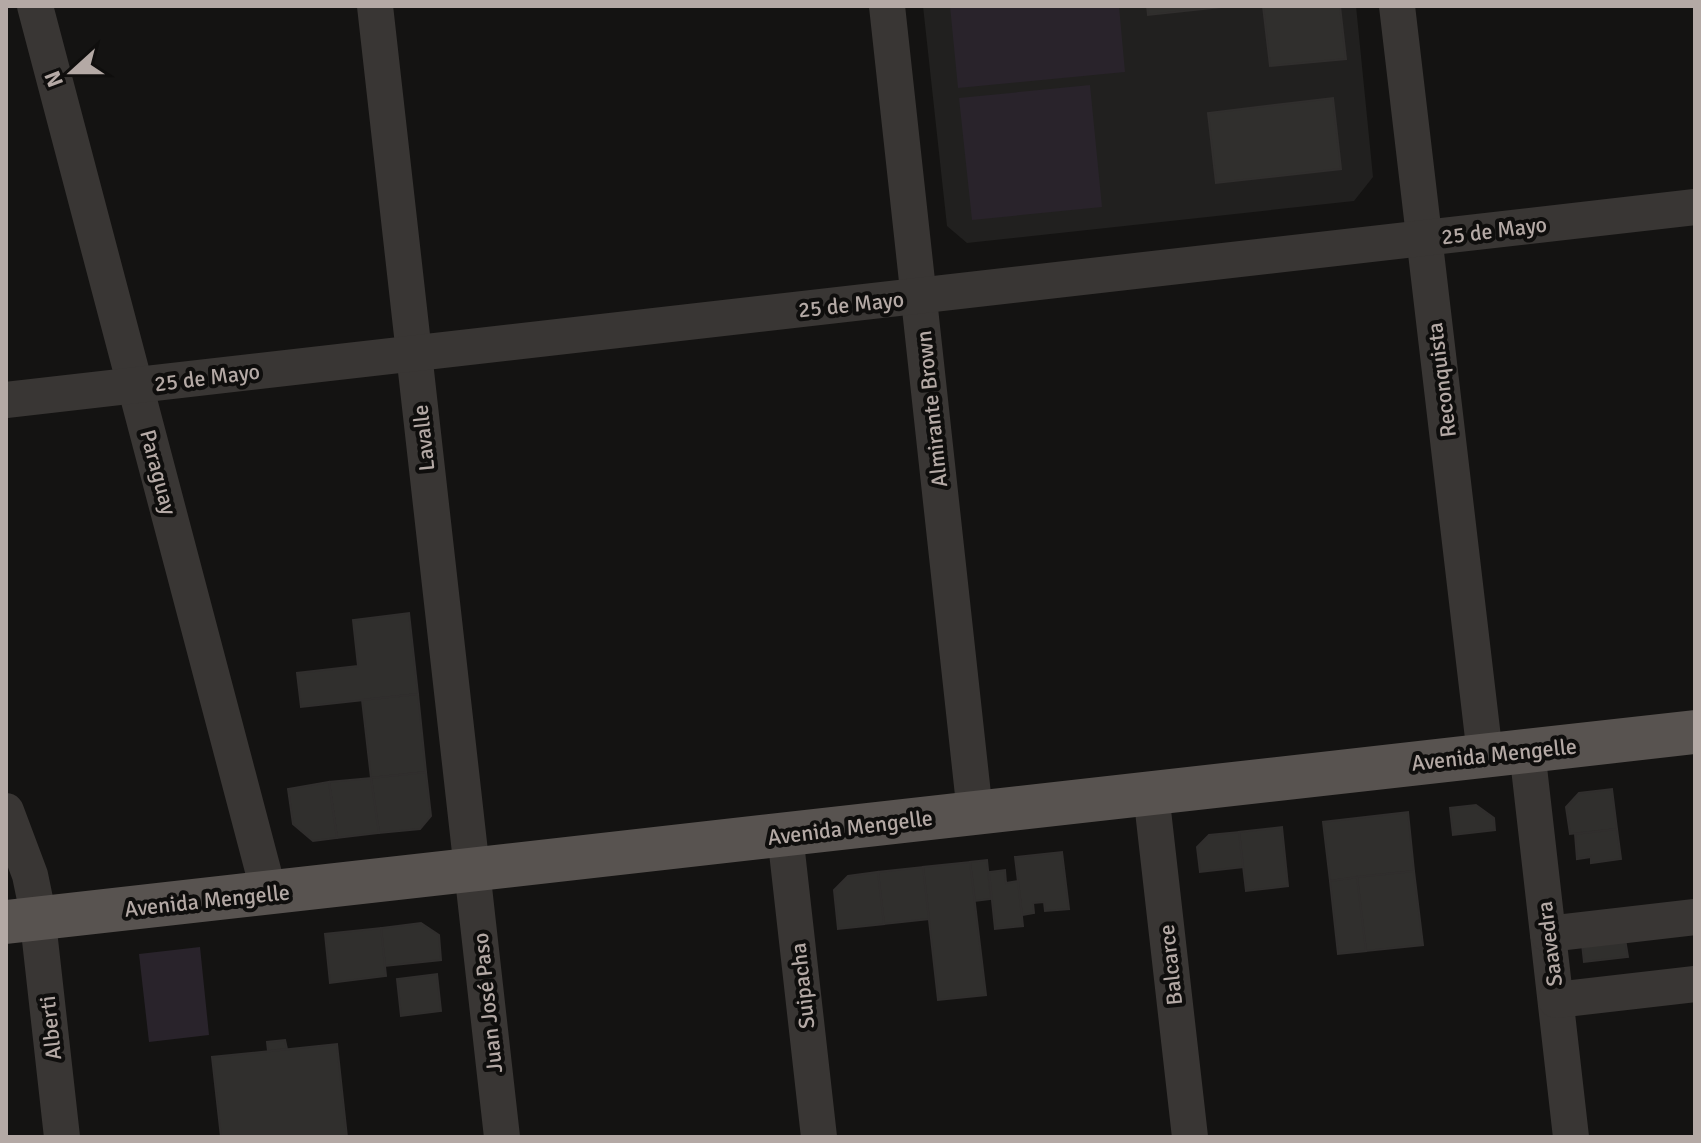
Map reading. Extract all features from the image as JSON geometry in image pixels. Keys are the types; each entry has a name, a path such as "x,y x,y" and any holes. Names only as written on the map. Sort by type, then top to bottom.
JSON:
{"main road":[{"name":"Avenida Mengelle","path":"22,920 1695,732"}],"street":[{"name":"Paraguay","path":"35,6 269,893"},
{"name":"Lavalle","path":"375,6 472,870"},
{"name":"Almirante Brown","path":"887,6 975,813"},
{"name":"Reconquista","path":"1397,6 1424,238 1506,753"},
{"name":"25 de Mayo","path":"6,400 1695,207"},
{"name":"Saavedra","path":"1506,753 1548,934 1571,1137"},
{"name":"Balcarce","path":"1151,793 1190,1137"},
{"name":"Alberti","path":"6,811 30,875 22,920 62,1137"},
{"name":"Suipacha","path":"785,834 819,1137"},
{"name":"Juan José Paso","path":"472,870 502,1137"},
{"path":"1548,934 1695,917"},
{"path":"1556,1000 1695,984"}],"shaded area":[{"path":"923,6 1356,6 1373,177 1354,201 967,243 947,226"},
{"path":"950,6 1119,6 1125,72 958,88"},
{"path":"1090,85 1102,207 972,220 959,98"},
{"path":"200,947 209,1035 149,1042 139,954"}],"building":[{"path":"1147,6 1231,6 1148,15"},
{"path":"1263,6 1340,6 1346,59 1270,66"},
{"path":"1333,98 1341,169 1216,183 1208,113"},
{"path":"409,613 418,694 301,707 297,673 358,666 353,620"},
{"path":"418,694 426,772 371,778 362,700"},
{"path":"426,772 431,816 420,829 379,833 371,778"},
{"path":"371,778 379,833 337,838 329,782"},
{"path":"329,782 337,838 313,841 293,824 288,789"},
{"path":"1612,789 1617,829 1570,834 1566,807 1579,793"},
{"path":"1476,805 1494,818 1495,830 1453,835 1450,808"},
{"path":"1408,812 1414,871 1330,881 1323,822"},
{"path":"1282,827 1288,886 1246,891 1239,832"},
{"path":"1617,829 1621,859 1591,863 1591,857 1577,859 1575,834"},
{"path":"1239,832 1243,867 1200,872 1197,847 1209,835"},
{"path":"1062,852 1069,909 1045,911 1044,902 1033,903 1034,913 1022,915 1015,857"},
{"path":"987,860 991,899 975,901 970,862"},
{"path":"970,862 986,995 938,1000 923,867"},
{"path":"923,867 929,919 884,924 878,872"},
{"path":"1005,870 1006,883 1018,881 1023,926 995,929 989,872"},
{"path":"1414,871 1423,945 1366,951 1357,877"},
{"path":"878,872 884,924 838,929 834,890 848,876"},
{"path":"1357,877 1366,951 1338,954 1330,881"},
{"path":"421,923 439,935 441,960 385,966 381,928"},
{"path":"381,928 386,976 330,983 325,934"},
{"path":"1625,939 1628,957 1584,962 1582,944"},
{"path":"437,974 441,1011 401,1016 397,979"},
{"path":"285,1040 287,1049 268,1051 267,1042"},
{"path":"337,1044 347,1137 221,1137 212,1057"}]}
